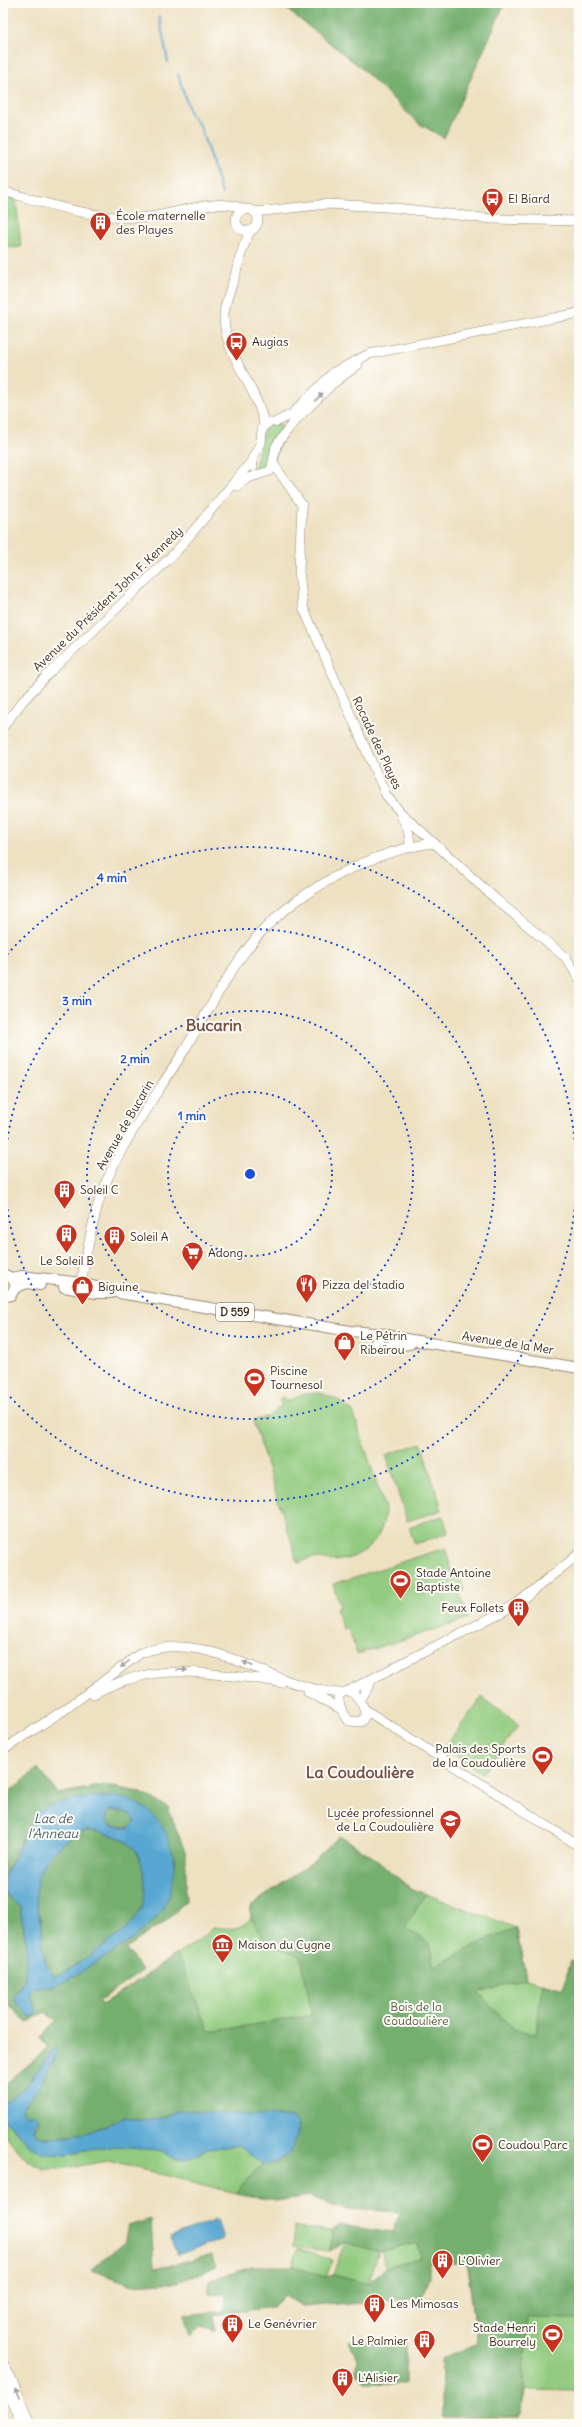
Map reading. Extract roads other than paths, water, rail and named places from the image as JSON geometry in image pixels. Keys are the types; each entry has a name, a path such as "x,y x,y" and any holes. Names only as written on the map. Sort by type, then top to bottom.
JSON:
{"main road":[{"name":"Avenue de la Mer","path":"8,1276 22,1276 81,1283 119,1293 350,1331 384,1339 432,1344 579,1368"},
{"path":"3,1297 11,1295 15,1288 8,1276"},
{"name":"Avenue de la Mer","path":"15,1288 27,1284 96,1293 119,1293"}],"street":[{"path":"3,191 83,212 118,217 155,217 220,204 231,205 239,206 250,211 258,222"},
{"path":"238,216 250,211 276,211 294,207 327,204 387,206 492,219 579,221"},
{"path":"231,205 238,216 238,225 247,230"},
{"path":"276,211 247,230 225,310 225,327 232,351 259,407 264,425 275,422 292,414 334,372 369,354 579,313"},
{"path":"263,473 271,469 276,446 291,425 338,378 359,364 387,350"},
{"path":"259,407 275,422 283,427 284,436"},
{"name":"Avenue du Président John F. Kennedy","path":"3,728 33,689 104,618 175,553 251,462 261,444 264,425"},
{"path":"251,462 254,469 263,473 280,476"},
{"name":"Rocade des Playes","path":"273,463 280,476 294,491 302,505 300,576 303,607 309,625 386,795 400,812 424,835 498,901 562,954 572,965 579,978"},
{"name":"Avenue du Président John F. Kennedy","path":"224,496 248,478 263,473"},
{"name":"Avenue du Président John F. Kennedy","path":"3,736 10,720"},
{"path":"400,812 408,829 410,845"},
{"name":"Avenue de Bucarin","path":"410,845 424,835"},
{"name":"Avenue de Bucarin","path":"81,1283 89,1238 109,1174 138,1123 248,948 279,916 338,875 363,862 410,845 434,843"},
{"path":"386,1724 363,1720 358,1723 349,1721 341,1709 338,1701 345,1692 372,1680 502,1612 520,1601 579,1554"},
{"path":"3,1750 67,1708 141,1653 169,1646 231,1657 279,1679 320,1690 354,1693 362,1705 386,1724 579,1846"},
{"path":"67,1708 129,1678 145,1673 188,1670 254,1678 279,1683 318,1696 341,1709"},
{"path":"363,1720 362,1705 372,1680"},
{"path":"553,1829 579,1852"},
{"path":"3,2363 16,2386 30,2424"},
{"path":"3,2378 21,2424"}],"water":[{"name":"Lac de l'Anneau","path":"115,1796 143,1807 151,1813 161,1824 168,1837 174,1865 173,1879 170,1893 164,1907 155,1919 137,1936 65,1982 52,1986 34,1987 29,1992 37,2013 31,2018 13,1998 25,1979 27,1946 20,1907 5,1894 3,1879 36,1813 48,1806 77,1799","holes":["114,1810 130,1814 135,1822 129,1828 109,1824 106,1818 108,1812","86,1829 117,1837 132,1846 141,1862 144,1875 144,1899 139,1913 117,1936 71,1969 61,1974 53,1975 47,1965 44,1954 42,1932 36,1900 37,1883 44,1863 50,1855 58,1847"]},
{"path":"57,2047 58,2052 38,2089 21,2109 26,2115 36,2114 39,2117 34,2131 36,2135 46,2138 87,2133 126,2117 148,2121 162,2118 180,2110 293,2118 297,2124 298,2132 296,2140 286,2155 279,2161 271,2164 260,2163 239,2145 207,2149 187,2159 175,2159 163,2152 133,2147 108,2146 66,2155 44,2154 28,2144 9,2124 3,2121 3,2105 26,2086 52,2051"},
{"path":"217,2220 223,2239 177,2255 170,2237"}],"waterway":[{"path":"159,16 168,62"},
{"path":"178,74 190,113 200,126 222,194"}],"place":[{"name":"El Biard","path":"492,218"},
{"name":"École maternelle des Playes","path":"101,242"},
{"name":"Augias","path":"237,362"},
{"name":"Soleil C","path":"64,1210"},
{"name":"Le Soleil B","path":"67,1254"},
{"name":"Soleil A","path":"114,1256"},
{"name":"Adong","path":"193,1272"},
{"name":"Pizza del stadio","path":"307,1304"},
{"name":"Biguine","path":"82,1306"},
{"name":"Le Pétrin Ribeïrou","path":"345,1362"},
{"name":"Piscine Tournesol","path":"254,1398"},
{"name":"Stade Antoine Baptiste","path":"400,1600"},
{"name":"Feux Follets","path":"519,1628"},
{"name":"Palais des Sports de la Coudoulière","path":"542,1776"},
{"name":"Lycée professionnel de La Coudoulière","path":"450,1840"},
{"name":"Maison du Cygne","path":"222,1964"},
{"name":"Coudou Parc","path":"482,2164"},
{"name":"L'Olivier","path":"442,2280"},
{"name":"Les Mimosas","path":"375,2324"},
{"name":"Le Genévrier","path":"232,2344"},
{"name":"Stade Henri Bourrely","path":"552,2354"},
{"name":"Le Palmier","path":"424,2360"},
{"name":"L'Alisier","path":"342,2398"}],"district":[{"name":"Bucarin","path":"214,1025"},
{"name":"La Coudoulière","path":"360,1772"}],"park label":[{"name":"Bois de la Coudoulière","path":"416,2014"}]}
